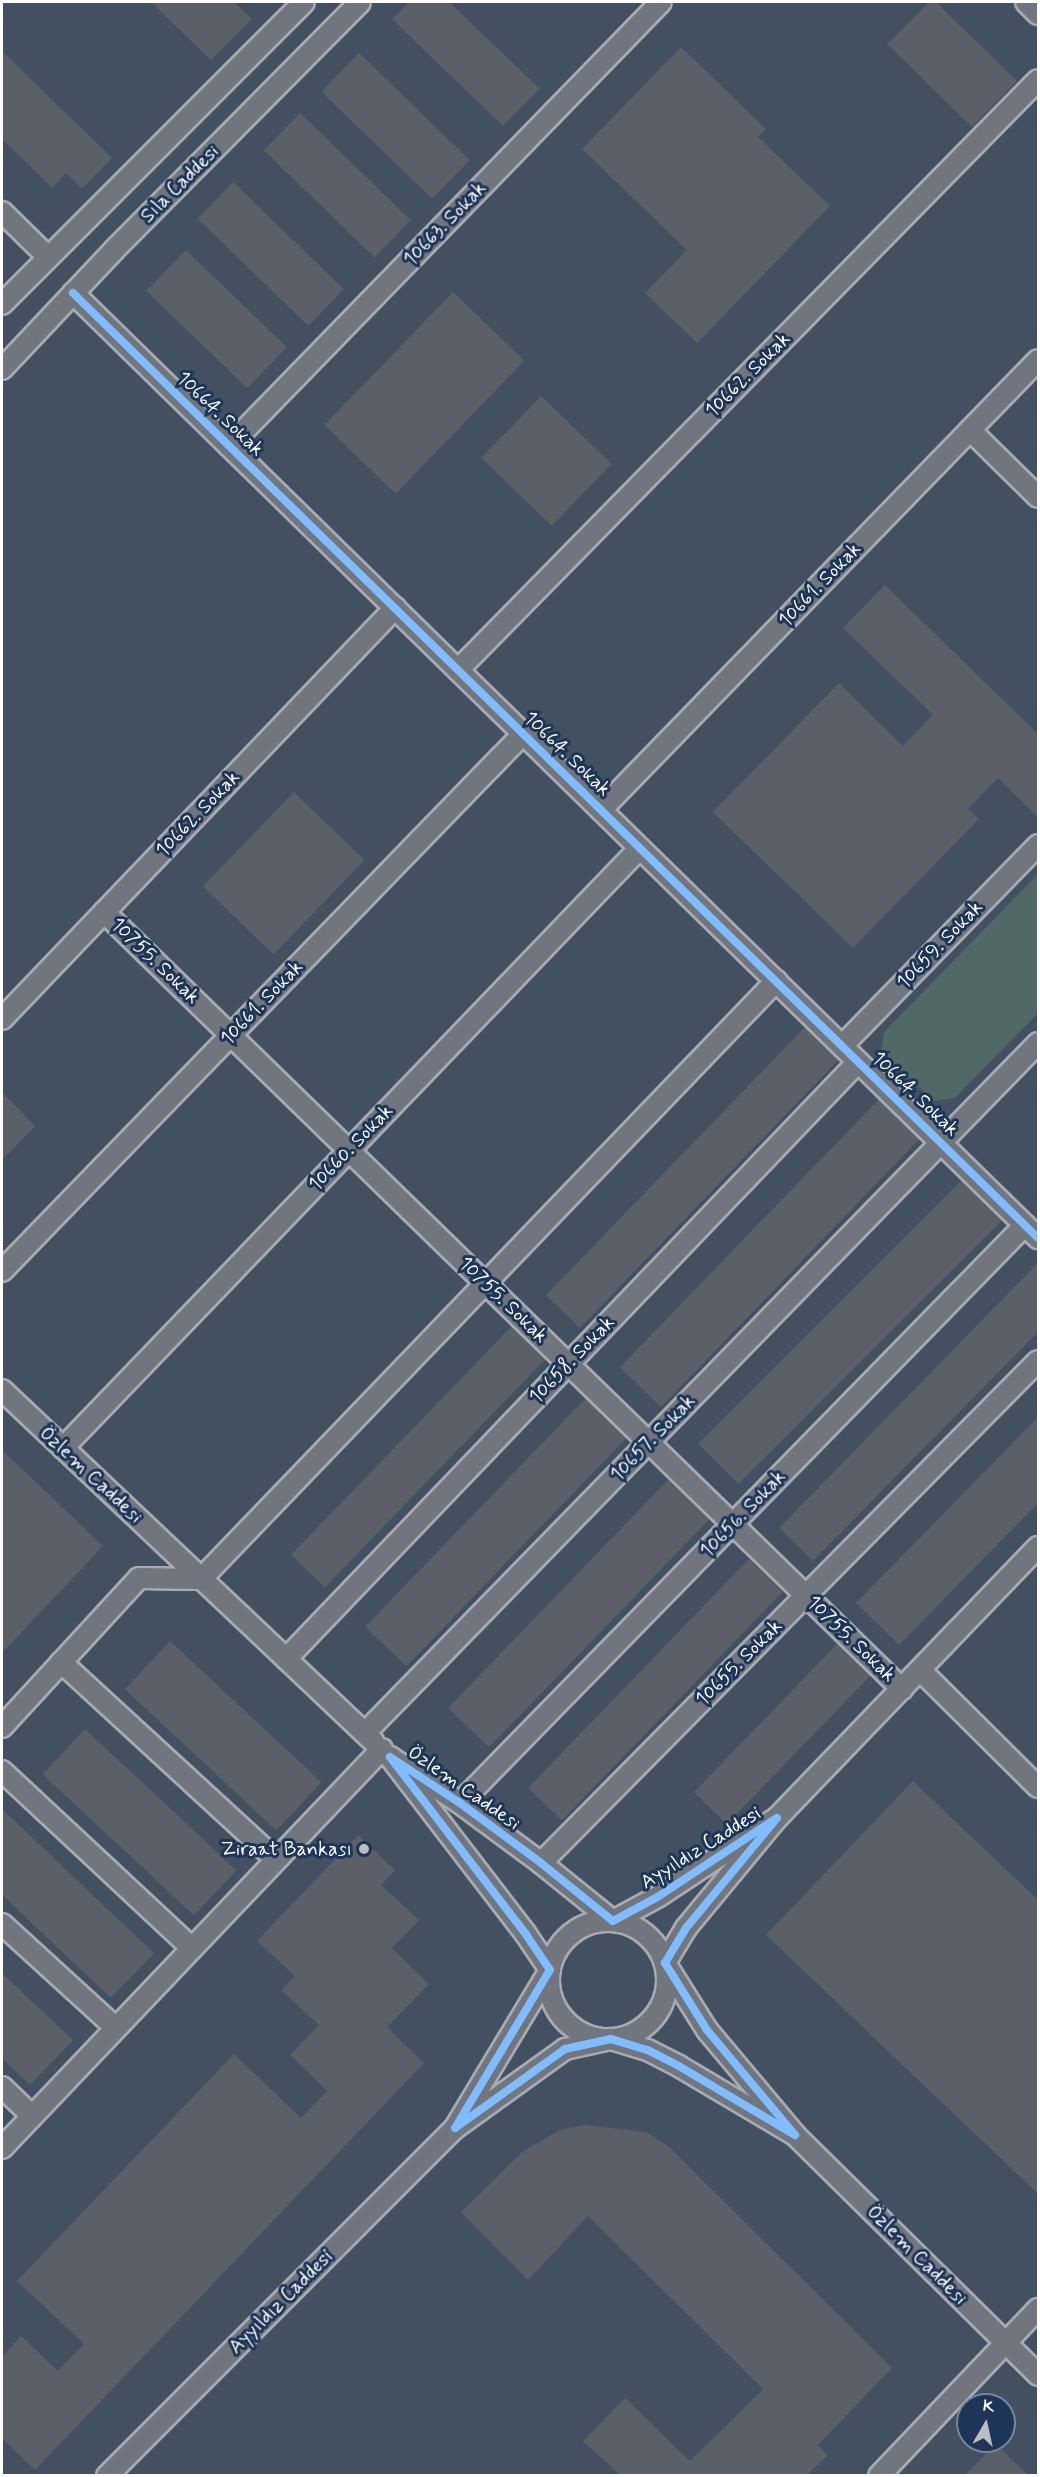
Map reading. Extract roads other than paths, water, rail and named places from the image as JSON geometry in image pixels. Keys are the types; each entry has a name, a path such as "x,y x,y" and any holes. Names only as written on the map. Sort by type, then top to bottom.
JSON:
{"street":[{"path":"2,304 47,256 304,2"},
{"name":"Sıla Caddesi","path":"2,369 73,293 360,2"},
{"name":"10663. Sokak","path":"229,446 661,2"},
{"path":"1026,2 1038,14"},
{"name":"10662. Sokak","path":"458,670 1038,80"},
{"path":"2,212 47,256"},
{"name":"10664. Sokak","path":"73,293 1032,1231"},
{"name":"10661. Sokak","path":"601,810 1038,360"},
{"path":"970,430 1038,496"},
{"name":"10662. Sokak","path":"2,1019 395,608"},
{"name":"10661. Sokak","path":"2,1271 523,734"},
{"name":"10659. Sokak","path":"842,1046 1038,845"},
{"name":"10660. Sokak","path":"63,1448 640,848"},
{"name":"10755. Sokak","path":"104,912 902,1689"},
{"path":"2,1727 139,1578 201,1579 776,981"},
{"path":"940,1142 1038,1043"},
{"name":"10658. Sokak","path":"286,1659 858,1062"},
{"name":"10657. Sokak","path":"365,1733 940,1142"},
{"name":"10656. Sokak","path":"460,1803 733,1524 1032,1231"},
{"name":"10655. Sokak","path":"541,1863 1038,1361"},
{"name":"Özlem Caddesi","path":"2,1390 386,1753 525,1933 550,1970"},
{"name":"Ayyıldız Caddesi","path":"665,1963 686,1928 777,1818 1038,1547"},
{"path":"61,1662 276,1860"},
{"name":"10755. Sokak","path":"920,1670 1038,1787"},
{"path":"2,2148 276,1860 386,1753"},
{"name":"Özlem Caddesi","path":"386,1753 460,1803 614,1921"},
{"path":"2,1771 192,1948"},
{"name":"Ayyıldız Caddesi","path":"614,1921 659,1896 777,1818"},
{"path":"614,1921 631,1925 646,1934 657,1947 665,1963 667,1980 664,1998 657,2014 644,2027 628,2035 611,2039 594,2037 577,2030 564,2019 552,1996 550,1970 555,1953 579,1928 596,1922 614,1921"},
{"path":"2,1924 116,2028"},
{"name":"Özlem Caddesi","path":"665,1963 707,2030 795,2136 1038,2375"},
{"name":"Ayyıldız Caddesi","path":"455,2128 550,1970"},
{"name":"Özlem Caddesi","path":"611,2039 680,2066 795,2136"},
{"name":"Ayyıldız Caddesi","path":"107,2475 455,2128 565,2049 611,2039"},
{"path":"2,2087 32,2116"},
{"path":"879,2475 1038,2309"}],"place":[{"name":"Ziraat Bankası","path":"364,1849"}]}
